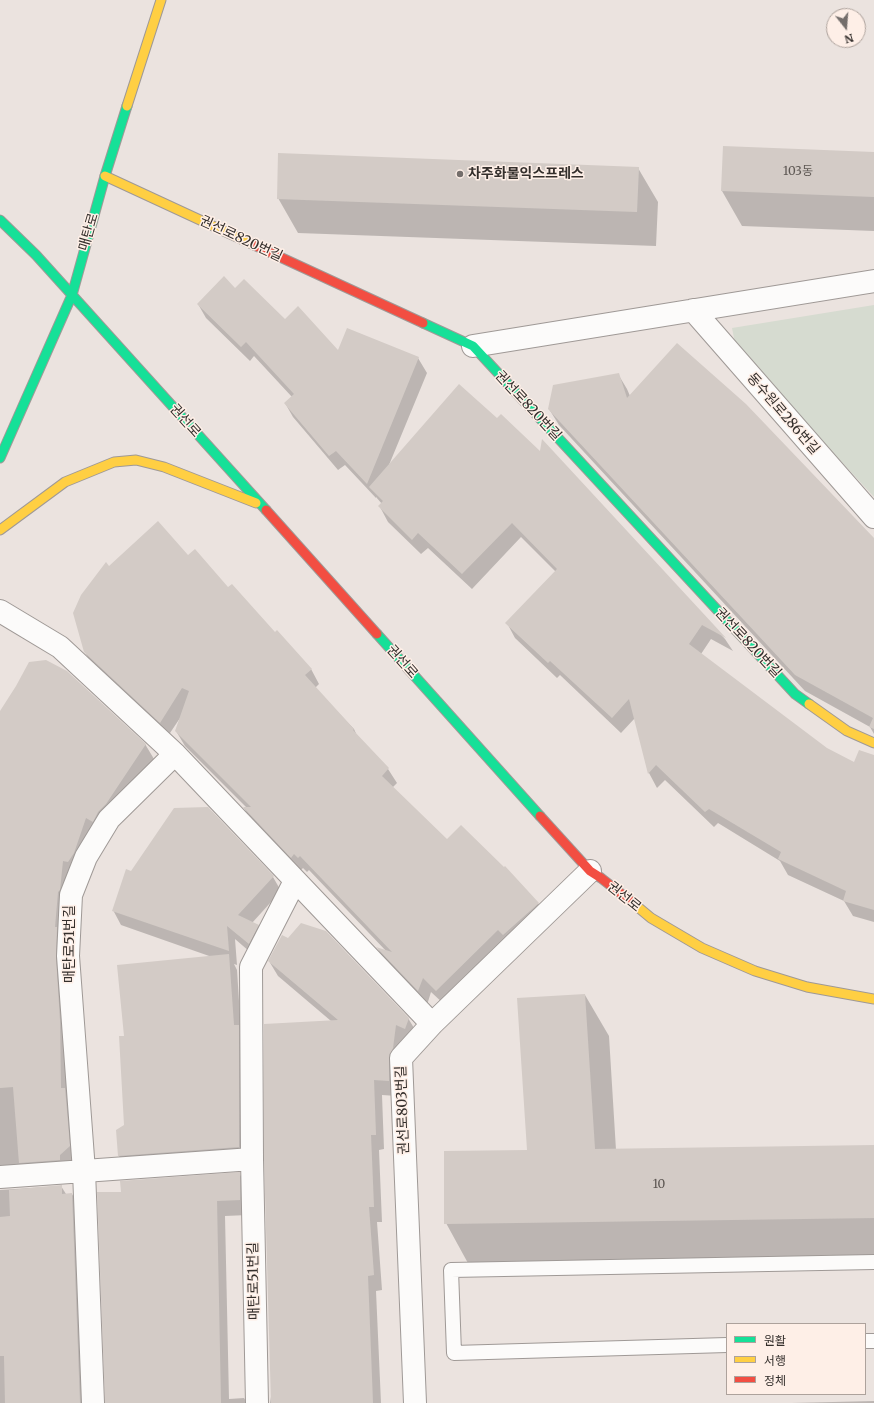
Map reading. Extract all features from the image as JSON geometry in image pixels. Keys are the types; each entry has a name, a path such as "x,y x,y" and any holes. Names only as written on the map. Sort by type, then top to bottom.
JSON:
{"street":[{"name":"매탄로","path":"0,458 72,295 105,176 161,0"},
{"name":"권선로820번길","path":"105,176 473,346 795,694 847,731 874,743"},
{"name":"권선로","path":"0,220 36,255 590,871 651,918 702,948 755,971 807,987 874,1000"},
{"path":"473,346 874,281"},
{"name":"동수원로286번길","path":"693,310 874,517"},
{"path":"0,530 65,482 114,462 136,460 164,467 259,504"},
{"path":"0,611 60,647 175,754 432,1024"},
{"name":"매탄로51번길","path":"92,1403 84,1172 68,956 71,895 86,857 109,819 175,754"},
{"name":"권선로803번길","path":"415,1403 401,1058 432,1024 590,871"},
{"name":"매탄로51번길","path":"257,1403 252,1159 251,968 296,881"},
{"path":"0,1177 252,1159"}],"lane":[{"path":"726,1345 454,1353 451,1270 874,1262"}],"shaded area":[{"path":"874,305 874,497 736,348 732,328"}],"building":[{"path":"723,146 874,152 874,197 721,191"},
{"path":"278,153 639,167 637,212 277,199"},
{"path":"224,276 235,288 244,279 285,319 298,306 338,350 347,328 419,357 367,484 336,451 329,456 284,403 294,394 246,342 241,347 197,304"},
{"path":"677,343 746,404 874,538 874,729 869,727 873,718 795,675 548,409 553,385 619,373 627,398"},
{"path":"459,384 497,418 501,414 540,451 542,439 726,638 702,625 689,644 827,748 854,762 859,750 874,755 874,910 843,901 846,891 778,859 781,852 709,809 705,812 656,765 648,774 629,699 612,718 550,661 548,663 505,623 557,569 512,523 462,574 418,533 412,540 378,506 383,501 369,487"},
{"path":"158,521 188,555 195,549 228,587 232,584 275,632 277,630 312,669 305,675 354,729 353,730 389,768 382,776 447,839 461,825 504,867 505,866 539,903 503,935 498,930 436,991 423,978 418,991 376,947 392,952 300,856 298,858 294,854 291,858 243,807 251,807 175,731 189,691 182,688 160,723 84,652 73,613 81,595 106,562 109,566"},
{"path":"46,660 67,671 146,744 106,804 98,812 93,822 86,818 74,853 68,862 63,861 60,890 58,892 55,927 57,927 56,957 60,1021 61,1088 65,1088 70,1146 60,1155 60,1160 19,1163 13,1087 0,1088 0,711 29,662"},
{"path":"208,807 274,876 238,915 259,925 249,944 227,926 229,951 112,911 126,869 131,871 174,808"},
{"path":"301,923 326,931 409,1018 405,1029 396,1025 393,1048 389,1059 389,1081 374,1080 376,1135 371,1135 374,1207 369,1207 374,1275 368,1276 373,1403 271,1403 264,1159 264,1024 338,1020 268,961 282,935 288,938"},
{"path":"229,954 234,1025 239,1025 239,1147 118,1156 116,1130 124,1125 119,1036 124,1036 117,965"},
{"path":"585,994 595,1149 874,1145 874,1218 444,1224 444,1151 527,1150 517,998"},
{"path":"240,1172 240,1200 217,1201 221,1403 105,1403 97,1192 121,1192 120,1181"},
{"path":"62,1185 62,1194 72,1193 80,1403 5,1403 4,1356 0,1356 0,1217 10,1216 9,1190"}],"traffic: fast":[{"path":"0,458 72,295 105,176 127,106"},
{"path":"0,220 36,255 266,510"},
{"path":"423,323 473,346 795,694 809,704"},
{"path":"377,634 540,816"}],"traffic: slow":[{"path":"127,106 161,0"},
{"path":"105,176 254,245"},
{"path":"0,530 65,482 114,462 136,460 164,467 256,503"},
{"path":"809,704 847,731 874,743"},
{"path":"633,903 651,918 702,948 755,971 807,987 874,999"}],"traffic: jam":[{"path":"254,245 423,323"},
{"path":"266,510 377,634"},
{"path":"540,816 590,871 633,903"}],"place":[{"name":"차주화물익스프레스","path":"460,174"}]}
